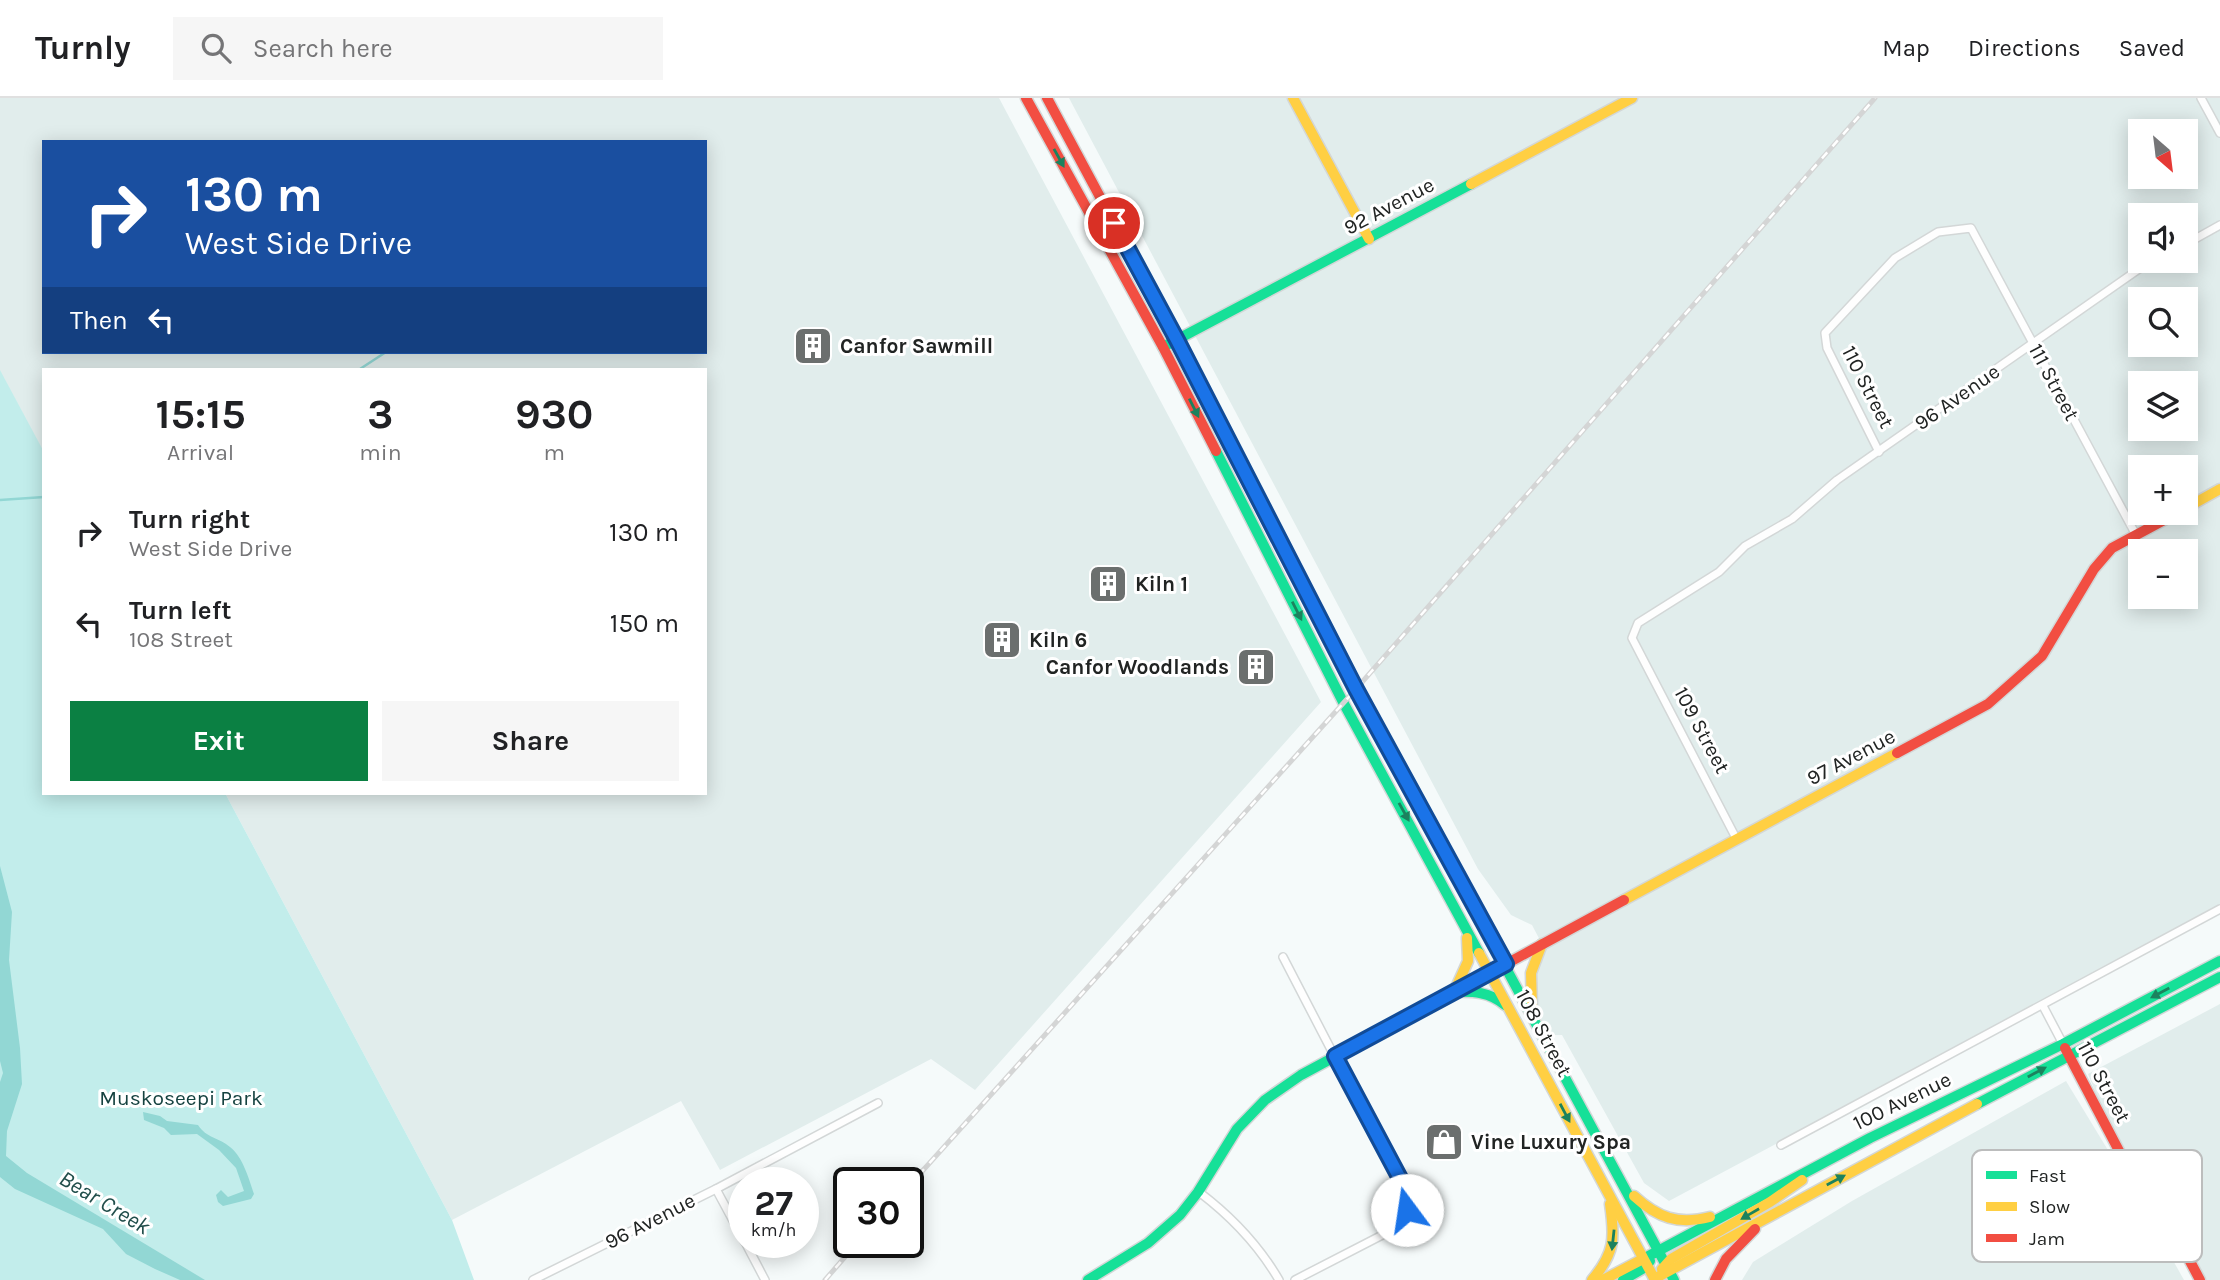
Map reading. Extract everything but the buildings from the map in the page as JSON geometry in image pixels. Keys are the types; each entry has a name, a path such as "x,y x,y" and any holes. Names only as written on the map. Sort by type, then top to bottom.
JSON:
{"main road":[{"name":"108 Street","path":"1026,98 1163,347 1343,702 1654,1280"},
{"name":"108 Street","path":"1047,98 1177,340 1356,689 1670,1272"},
{"path":"1293,98 1369,239"},
{"name":"92 Avenue","path":"1163,347 1632,98"},
{"path":"2198,501 2220,489"},
{"name":"97 Avenue","path":"1088,1280 1131,1256 1157,1237 1180,1215 1199,1192 1245,1119 1272,1096 1335,1056 1988,704 2042,656 2094,569 2112,548 2155,525"},
{"path":"1461,918 1468,943 1468,961 1454,992 1476,992 1497,997 1510,1010"},
{"path":"1532,1013 1531,973 1542,944"},
{"name":"100 Avenue","path":"1603,1280 1645,1262 1658,1250 1870,1138 2063,1044 2220,961"},
{"name":"100 Avenue","path":"1654,1280 2069,1055 2220,977"},
{"name":"110 Street","path":"2063,1044 2119,1150"},
{"path":"1670,1272 1770,1202 1870,1138"},
{"path":"1624,1186 1650,1213 1672,1222 1696,1221 1736,1208"},
{"path":"1592,1280 1606,1264 1612,1251 1615,1230 1609,1194"},
{"path":"1715,1280 1735,1247 1776,1212"},
{"path":"1623,1280 1645,1262"},
{"name":"110 Street","path":"2190,1262 2200,1280"}],"street":[{"path":"2201,98 2220,133"},
{"path":"2198,237 2220,225"},
{"name":"110 Street","path":"1879,452 1826,348 1825,333 1895,258 1938,232 1971,228"},
{"name":"111 Street","path":"1971,228 2136,535"},
{"name":"96 Avenue","path":"1632,638 1638,623 1718,572 1745,546 1792,519 1837,480 2136,273"},
{"name":"109 Street","path":"1632,638 1737,840"},
{"name":"100 Avenue","path":"1781,1145 2220,909"},
{"path":"1283,957 1408,1198 1402,1222 1392,1230 1295,1280"},
{"name":"110 Street","path":"2043,1006 2063,1044"},
{"name":"96 Avenue","path":"533,1280 716,1189 878,1102"},
{"path":"716,1189 728,1212"},
{"path":"1199,1192 1230,1216 1251,1239 1279,1280"},
{"path":"753,1258 765,1280"}],"shaded area":[{"path":"0,98 999,98 1321,702 975,1090 931,1059 720,1170 681,1101 452,1220 226,795 707,795 707,368 42,368 42,449 0,371"},
{"path":"1069,98 2220,98 2220,907 1669,1201 1644,1183 1562,1035 1544,1035 1532,1013 1530,985 1542,944 1532,925 1511,915 1478,869"},
{"name":"Bear Creek","path":"0,866 12,912 9,960 22,1084 7,1131 6,1156 27,1173 205,1280 180,1280 155,1269 126,1254 103,1229 15,1189 0,1177 0,1082 3,1073 0,1061"},
{"path":"2220,1004 2220,1280 2195,1280 2184,1262 2202,1262 2202,1150 2119,1150 2088,1074"},
{"path":"2066,1081 2108,1150 1972,1150 1972,1262 2174,1262 2184,1280 1742,1280 1753,1262 1852,1201"},
{"path":"143,1112 160,1116 167,1121 198,1125 205,1133 230,1147 239,1156 245,1169 254,1194 251,1199 223,1206 218,1202 216,1195 221,1190 228,1197 244,1191 236,1168 219,1150 197,1134 171,1135 164,1128 144,1120"}],"green space":[{"name":"Muskoseepi Park","path":"0,370 42,448 42,795 226,795 452,1220 474,1280 0,1280"}],"waterway":[{"path":"362,368 383,354"},
{"path":"0,500 42,497"}],"railway":[{"path":"924,1169 1356,689 1875,98"},
{"path":"825,1280 844,1258"}],"traffic: fast":[{"path":"1163,347 1471,184"},
{"path":"1216,451 1343,702 1479,953"},
{"path":"1374,723 1674,1280"},
{"path":"1643,1259 1870,1138 2063,1044 2220,961"},
{"path":"1977,1104 2220,977"},
{"path":"1454,992 1481,993 1505,1005"},
{"path":"1088,1280 1148,1243 1180,1215 1198,1192 1237,1129 1265,1100 1301,1075 1425,1008"},
{"path":"1623,1280 1644,1268 1650,1261"}],"traffic: slow":[{"path":"1293,98 1369,239"},
{"path":"1471,184 1632,98"},
{"path":"1197,378 1374,723"},
{"path":"2198,501 2220,489"},
{"path":"1624,900 1897,753"},
{"path":"1454,992 1468,961 1467,938"},
{"path":"1532,1007 1531,973 1542,944"},
{"path":"1479,953 1655,1280"},
{"path":"1654,1279 1977,1104"},
{"path":"1662,1269 1671,1259 1770,1202 1802,1180"},
{"path":"1634,1196 1652,1210 1669,1218 1688,1220 1710,1217"},
{"path":"1592,1280 1605,1262 1612,1245 1610,1204"},
{"path":"1603,1280 1643,1259"}],"traffic: jam":[{"path":"1026,98 1163,347 1216,451"},
{"path":"1047,98 1197,378"},
{"path":"1897,753 1988,704 2042,656 2094,569 2112,548 2155,525"},
{"path":"1425,1008 1624,900"},
{"path":"2065,1048 2119,1150"},
{"path":"1715,1280 1726,1259 1755,1229"},
{"path":"2190,1262 2200,1280"}],"place":[{"name":"Canfor Sawmill","path":"813,346"},
{"name":"Kiln 1","path":"1108,584"},
{"name":"Kiln 6","path":"1002,640"},
{"name":"Canfor Woodlands","path":"1256,667"},
{"name":"Vine Luxury Spa","path":"1444,1142"}],"route":[{"path":"1114,223 1356,689 1506,964 1335,1056 1403,1184 1408,1198 1407,1210"}]}
